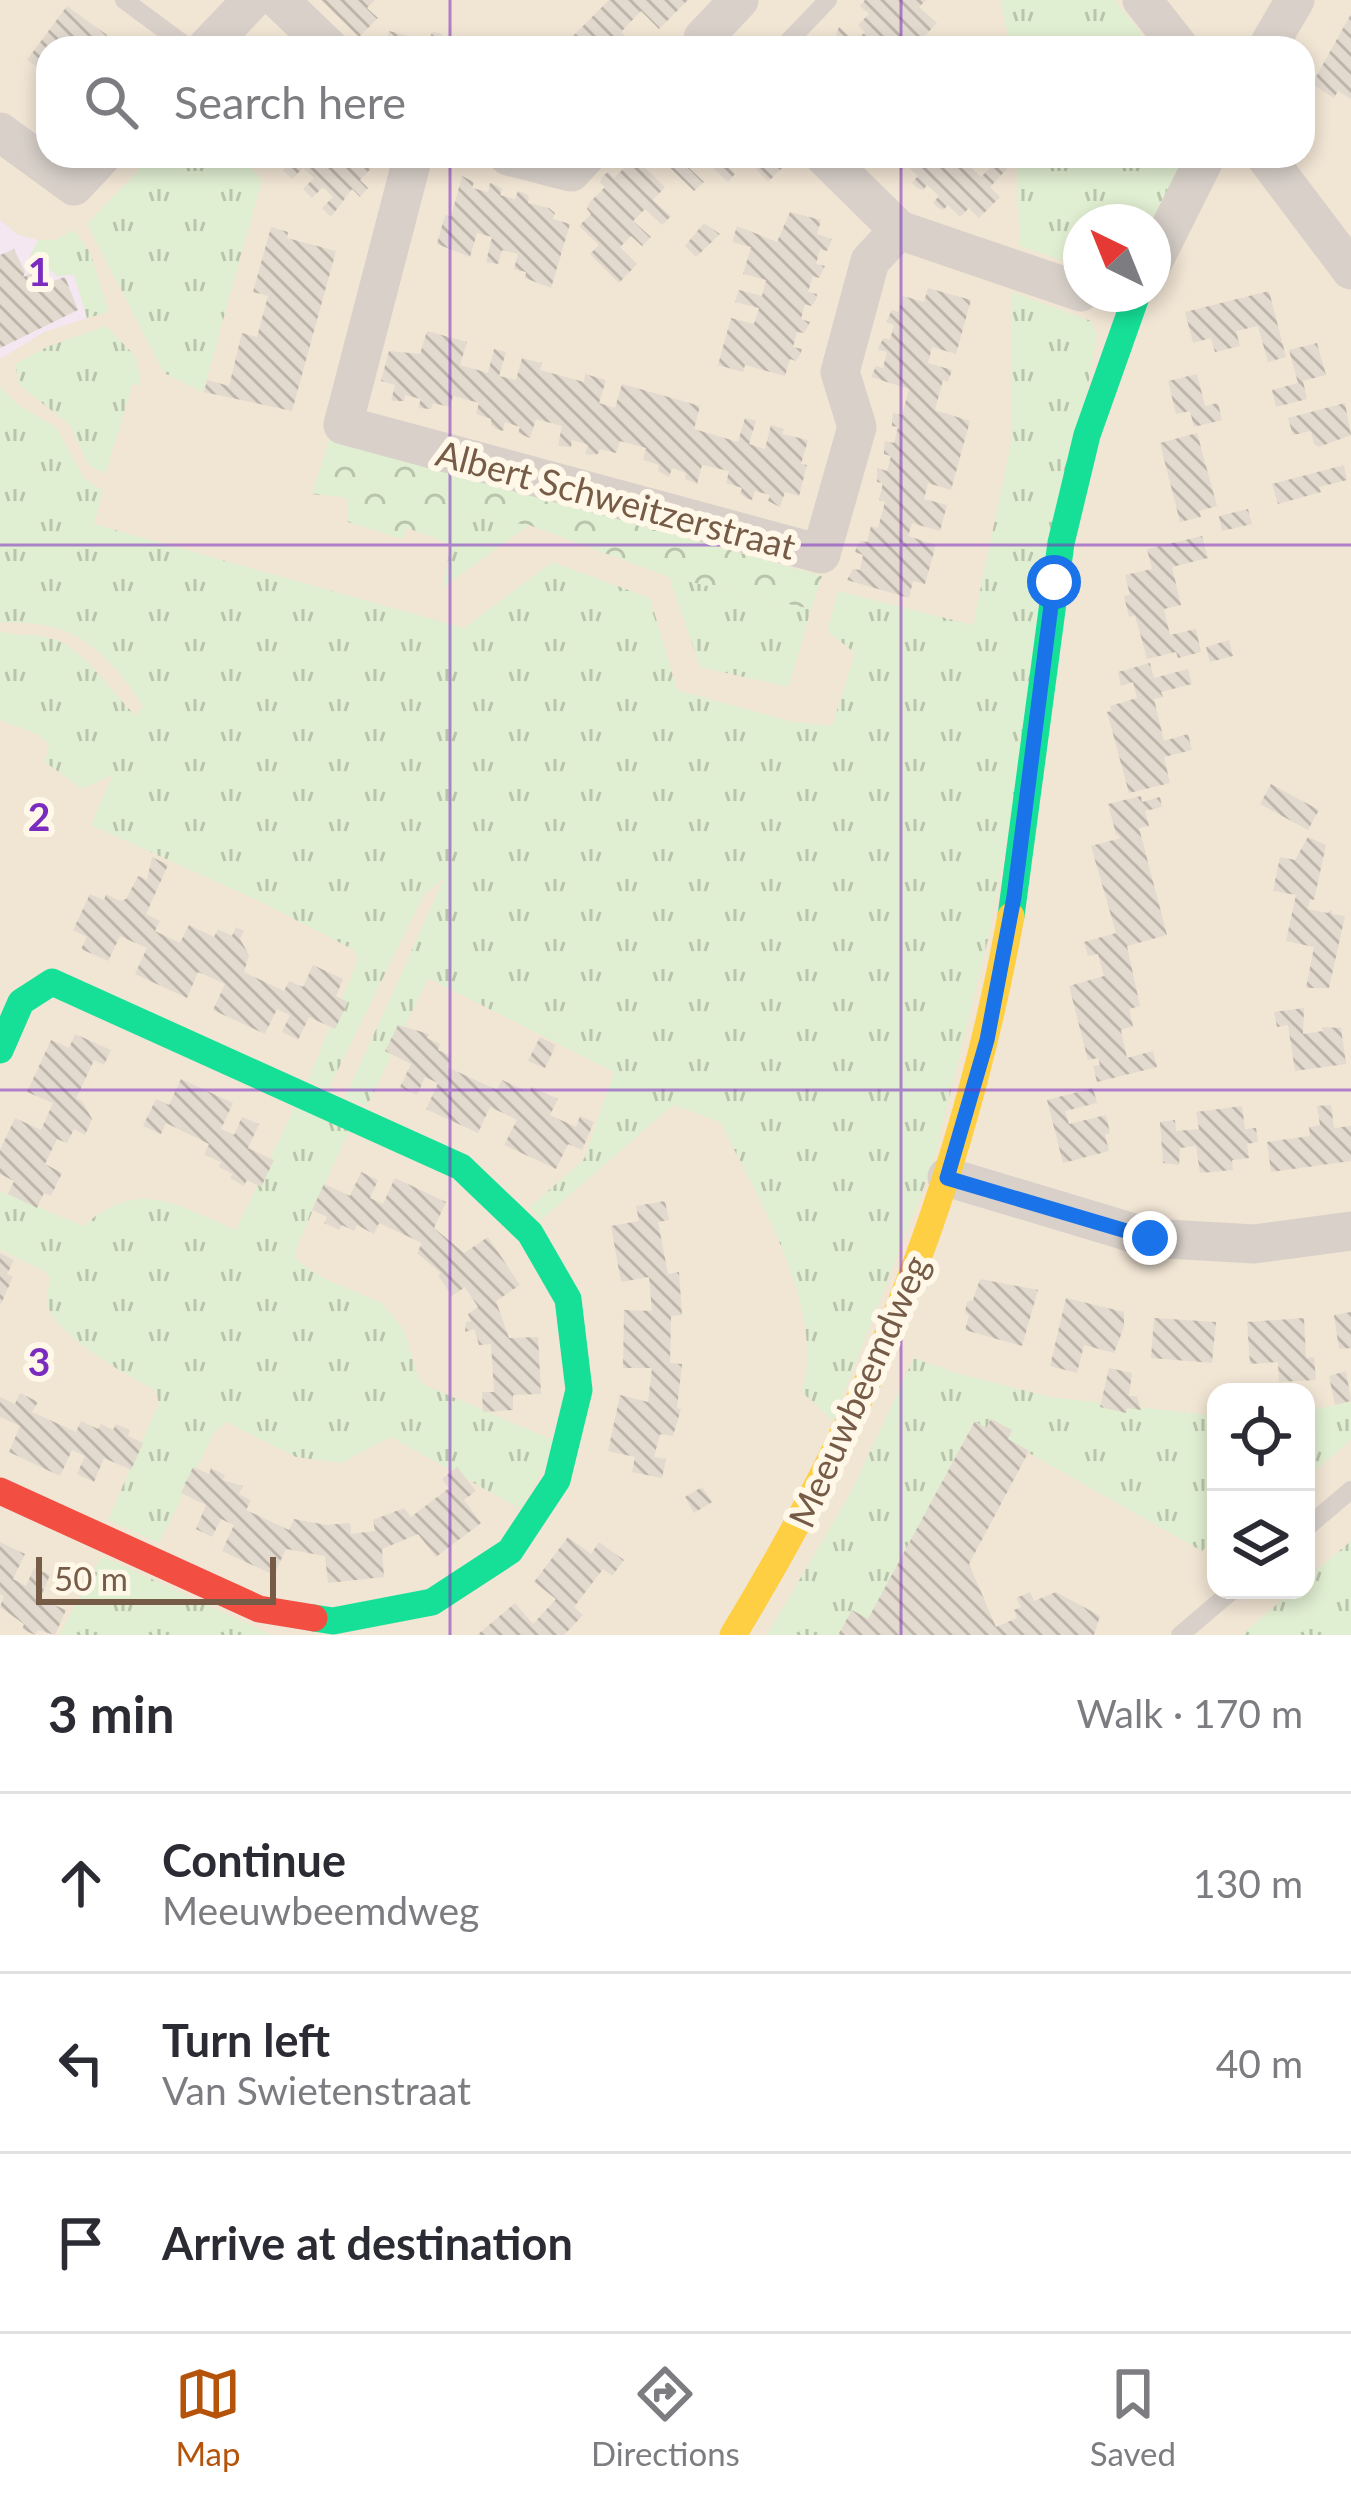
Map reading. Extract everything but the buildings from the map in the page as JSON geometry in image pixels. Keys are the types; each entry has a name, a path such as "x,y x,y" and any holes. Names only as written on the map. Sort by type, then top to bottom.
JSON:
{"street":[{"path":"218,36 252,0"},
{"path":"278,0 316,36"},
{"path":"710,36 739,0"},
{"path":"1142,0 1170,36"},
{"path":"1274,36 1295,0"},
{"path":"0,132 36,158"},
{"path":"49,168 74,186 91,168"},
{"name":"Albert Schweitzerstraat","path":"410,168 343,425 821,554 857,428 839,372 870,261 899,230"},
{"path":"836,168 899,230 1063,286"},
{"path":"1171,226 1200,168"},
{"path":"1274,168 1351,269"},
{"name":"Meeuwbeemdweg","path":"734,1635 840,1449 901,1313 947,1178 987,1040 1014,897 1054,582 1070,497 1107,370 1130,312"},
{"path":"0,1050 21,1002 52,982 461,1167 530,1232 568,1299 579,1390 557,1480 510,1551 431,1602 333,1621 259,1609 0,1491"},
{"path":"947,1178 1150,1238 1254,1244 1351,1231"}],"lane":[{"path":"124,0 173,36"},
{"path":"794,36 828,0"},
{"path":"1315,1520 1351,1490"},
{"path":"1180,1635 1222,1599"}],"shaded area":[{"path":"0,0 1351,0 1351,1635 0,1635"},
{"path":"0,220 18,235 38,240 34,252 43,264 74,275 87,318 44,332 0,359"}],"green space":[{"path":"1001,0 1114,0 1143,36 1008,36"},
{"path":"141,168 251,168 262,180 203,392 164,373 87,224"},
{"path":"1017,168 1181,168 1162,204 1063,204 1063,261 1020,246"},
{"path":"74,230 90,252 109,312 87,318 74,275 57,276 43,264 31,269 28,260 38,240 55,240"},
{"path":"1012,292 1091,321 1097,335 990,931 933,1164 833,1421 802,1392 807,1360 797,1290 768,1217 720,1122 673,1105 541,1220 530,1207 584,1159 614,1072 428,978 367,1106 345,1098 444,879 424,894 328,1090 308,1080 358,960 354,950 91,825 113,775 82,789 45,762 49,745 39,735 0,720 0,632 59,641 91,666 137,717 143,706 114,668 84,641 47,626 0,623 0,387 18,405 56,427 84,478 103,491 94,524 464,628 552,562 650,598 677,690 793,722 832,726 855,653 827,631 838,591 973,625 1011,443"},
{"path":"106,326 136,357 141,386 133,384 105,474 88,464 69,424 19,385 15,364"},
{"path":"330,438 822,576 811,609 669,577 529,525 457,515 451,544 407,528 402,539 348,522 347,498 312,494"},
{"path":"457,515 529,525 442,588"},
{"path":"669,577 811,609 789,687 700,667"},
{"path":"296,1104 350,1128 295,1259 323,1278 382,1303 404,1330 419,1380 427,1386 558,1442 521,1509 391,1437 341,1463 296,1457 226,1422 214,1433 159,1543 108,1520 159,1403 155,1390 65,1330 48,1307 50,1278 0,1250 0,1191 83,1226 123,1202 141,1199 177,1205 236,1230"},
{"path":"914,1358 1050,1397 1207,1415 1207,1547 1202,1551 974,1422 860,1635 767,1635 851,1492"},
{"path":"1351,1402 1351,1440 1315,1470 1315,1409"},
{"path":"1351,1541 1351,1635 1241,1635 1283,1599 1315,1599 1315,1571"},
{"path":"102,1556 272,1635 59,1635"}],"traffic: fast":[{"path":"1011,916 1061,543 1087,435 1131,312"},
{"path":"0,1050 21,1002 52,982 461,1167 530,1233 568,1299 579,1390 557,1480 510,1551 432,1602 333,1621 314,1618"}],"traffic: slow":[{"path":"733,1635 829,1463 906,1289 967,1108 1011,916"}],"traffic: jam":[{"path":"0,1491 259,1609 314,1618"}],"route":[{"path":"1054,582 1014,897 987,1040 947,1178 1150,1238"}]}
